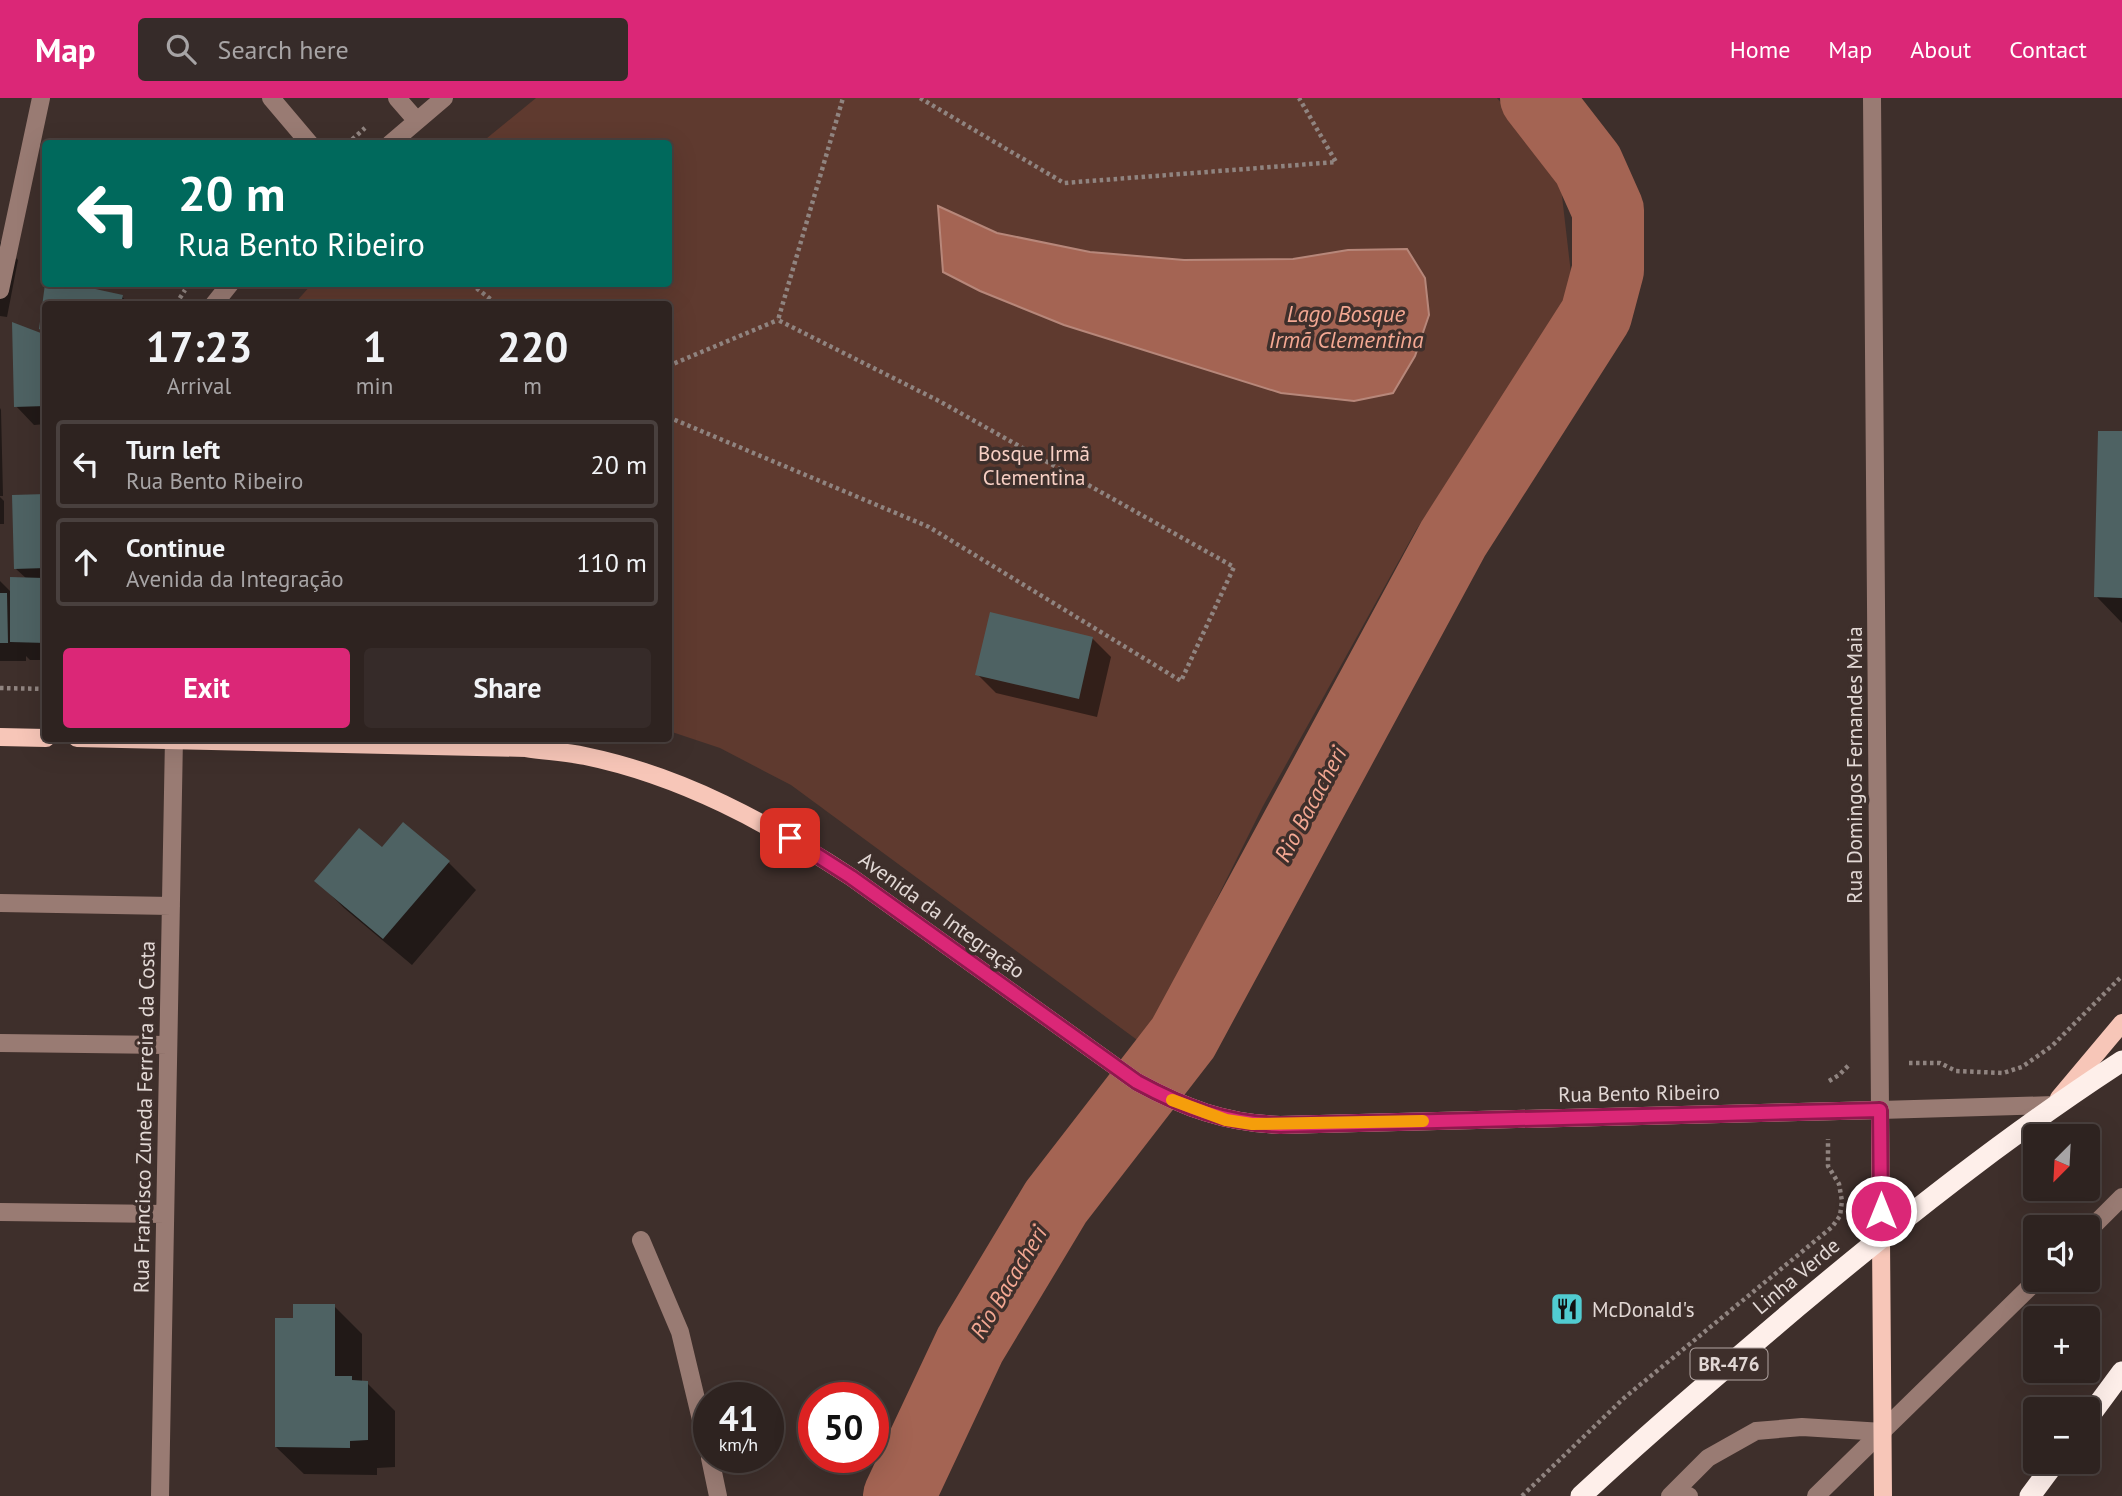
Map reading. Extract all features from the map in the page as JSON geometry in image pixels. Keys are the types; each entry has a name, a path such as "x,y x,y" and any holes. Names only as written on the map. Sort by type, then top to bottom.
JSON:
{"highway":[{"name":"Linha Verde","path":"1581,1496 1710,1379 1881,1237 2054,1105 2122,1060"},
{"path":"2100,1401 2122,1375"},
{"path":"2030,1496 2046,1474"}],"main road":[{"path":"0,737 42,738"},
{"name":"Avenida da Integração","path":"291,742 526,748 583,756 639,769 691,788 757,820 851,877 1111,1064 1165,1097 1226,1120"},
{"path":"2054,1105 2122,1023"},
{"name":"Rua Bento Ribeiro","path":"1226,1120 1280,1125 1880,1110"},
{"name":"Rua Domingos Fernandes Maia","path":"1880,1110 1883,1496"}],"street":[{"path":"0,290 41,98"},
{"path":"271,98 307,140"},
{"path":"397,98 417,121"},
{"path":"395,140 444,98"},
{"name":"Rua Domingos Fernandes Maia","path":"1871,98 1880,1110"},
{"path":"216,301 228,287"},
{"name":"Rua Francisco Zuneda Ferreira da Costa","path":"160,1496 174,742"},
{"path":"0,903 171,906"},
{"path":"0,1043 168,1045"},
{"name":"Rua Bento Ribeiro","path":"1880,1110 2054,1105"},
{"path":"2100,1219 2122,1197"},
{"path":"0,1212 165,1214"},
{"path":"641,1240 680,1332 693,1387"},
{"path":"1816,1496 2025,1292"},
{"path":"1670,1496 1708,1458 1756,1431 1802,1427 1883,1432"},
{"path":"713,1473 718,1496"}],"path":[{"path":"778,320 843,98"},
{"path":"920,98 1063,184 1336,162 1299,98"},
{"path":"475,287 493,301"},
{"path":"672,364 778,320 939,401 1234,567 1181,681 929,527 672,419"},
{"path":"0,688 42,689"},
{"path":"1940,1063 1956,1071 2003,1073 2022,1067 2052,1046 2122,976"},
{"path":"1829,1081 1851,1063"},
{"path":"1522,1496 1624,1398 1832,1227 1840,1216 1842,1201 1839,1184 1828,1166"}],"green space":[{"name":"Bosque Irmã Clementina","path":"536,98 1497,98 1559,170 1573,291 1416,530 1263,806 1144,1045 791,785 720,748 672,732 672,301 297,301 309,287 672,287 672,140 485,140"}],"water":[{"name":"Lago Bosque Irmã Clementina","path":"938,206 997,233 1090,252 1184,260 1293,259 1348,250 1407,249 1425,278 1429,315 1415,356 1393,393 1354,401 1281,393 1064,325 980,291 943,272"}],"building":[{"path":"45,287 86,287 123,295 122,301 43,301"},
{"path":"42,306 42,330 39,329"},
{"path":"12,322 42,333 42,406 14,407"},
{"path":"2098,431 2122,431 2122,598 2094,597"},
{"path":"42,494 42,568 14,569 12,495"},
{"path":"10,577 42,578 42,643 10,642"},
{"path":"0,593 7,593 8,643 0,643"},
{"path":"990,612 1093,637 1079,699 975,675"},
{"path":"403,822 450,861 383,939 314,881 359,828 382,847"},
{"path":"293,1304 335,1304 335,1376 352,1376 352,1380 368,1381 368,1440 350,1441 350,1448 275,1447 275,1318 293,1318"}],"waterway":[{"name":"Rio Bacacheri","path":"899,1496 970,1345 1056,1202 1183,1038 1453,539 1596,315 1608,270 1608,210 1588,165 1536,98"}],"slow traffic":[{"path":"1172,1100 1226,1120 1252,1124 1423,1121"}],"place":[{"name":"McDonald's","path":"1567,1309"}],"route":[{"path":"790,838 851,877 1137,1082 1202,1112 1226,1120 1280,1125 1880,1110 1881,1211"}]}
